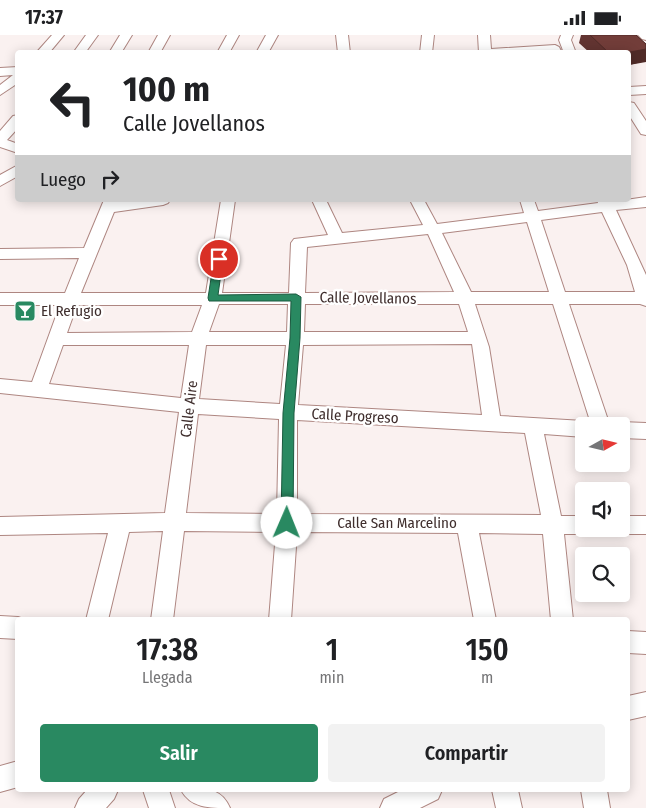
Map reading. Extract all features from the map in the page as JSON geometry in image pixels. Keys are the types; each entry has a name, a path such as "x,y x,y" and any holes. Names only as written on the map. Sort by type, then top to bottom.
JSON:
{"street":[{"path":"45,50 58,35"},
{"path":"81,50 92,35"},
{"path":"117,50 126,35"},
{"path":"156,50 164,35"},
{"path":"225,50 233,35"},
{"path":"264,50 272,35"},
{"path":"342,35 344,50"},
{"path":"426,50 428,35"},
{"path":"484,35 485,50"},
{"path":"566,35 565,40 569,50"},
{"path":"0,71 15,71"},
{"path":"0,91 15,79"},
{"path":"631,91 646,90"},
{"path":"631,109 646,132"},
{"path":"15,123 0,141 15,148"},
{"path":"631,132 646,132"},
{"path":"0,182 15,171"},
{"path":"38,389 109,204 136,202"},
{"name":"Calle Aire","path":"162,617 198,339 213,298 228,202"},
{"path":"320,202 337,239"},
{"path":"418,202 433,229 465,299 478,338 492,423"},
{"path":"280,617 287,523 288,413 295,338 299,243 433,229 529,207 646,202"},
{"path":"606,203 640,265 646,299"},
{"path":"529,207 599,417"},
{"path":"0,254 89,253"},
{"name":"Calle Jovellanos","path":"0,299 296,297 465,299 560,297 646,299"},
{"path":"56,339 478,338"},
{"name":"Calle Progreso","path":"0,386 190,406 575,428"},
{"path":"533,426 553,525 562,617"},
{"path":"630,430 646,431"},
{"name":"Calle San Marcelino","path":"0,527 174,522 575,525"},
{"path":"467,523 483,617"},
{"path":"98,617 121,524"},
{"path":"630,525 646,525"},
{"path":"0,627 15,627"},
{"path":"630,642 646,643"},
{"path":"630,708 646,704"},
{"path":"0,779 15,775"},
{"path":"88,808 103,792"},
{"path":"157,792 162,808"},
{"path":"197,792 217,808"},
{"path":"392,808 425,792"},
{"path":"505,792 508,808"},
{"path":"594,792 598,808"}],"building":[{"path":"590,35 636,35 646,44 646,49 631,52 631,50 606,50"}],"place":[{"name":"El Refugio","path":"25,311"}],"route":[{"path":"219,259 213,298 296,297 295,338 288,413 287,523"}]}
